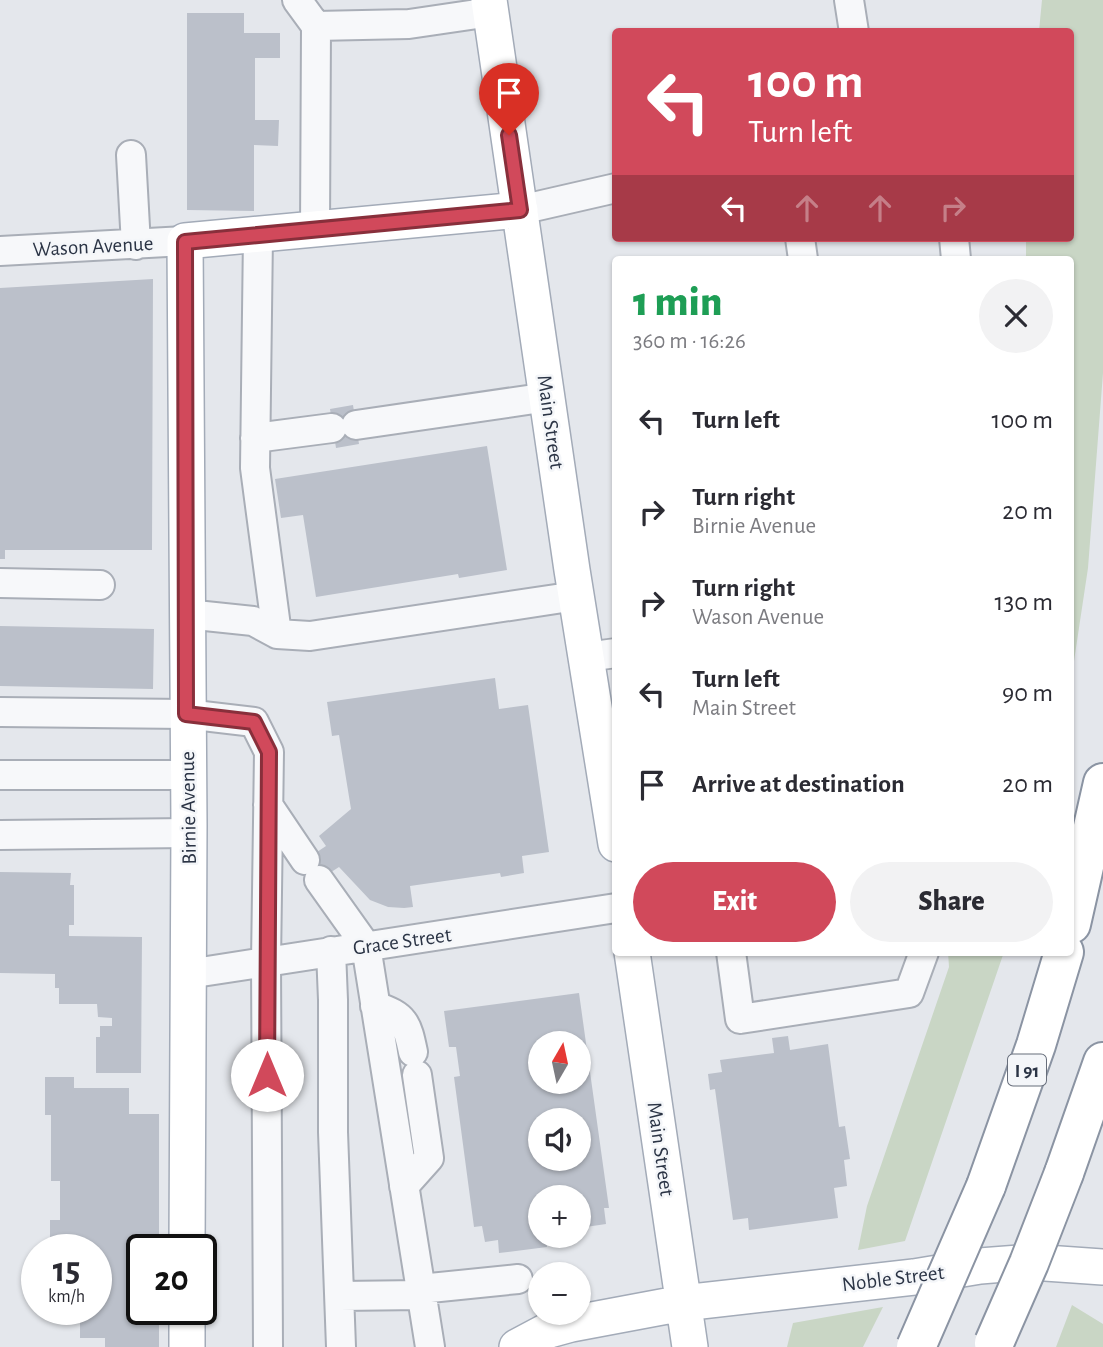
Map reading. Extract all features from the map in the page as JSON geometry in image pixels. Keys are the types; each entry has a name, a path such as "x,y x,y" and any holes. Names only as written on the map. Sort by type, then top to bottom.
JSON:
{"highway":[{"path":"1074,911 1103,783"},
{"name":"I 91","path":"916,1347 986,1186 1036,1045 1063,956"},
{"path":"993,1345 1064,1173 1103,1062"}],"main road":[{"name":"Main Street","path":"490,6 576,596 601,655 612,797"},
{"name":"Wason Avenue","path":"185,242 520,210"},
{"name":"Birnie Avenue","path":"185,242 186,714 189,833 187,1234"},
{"name":"Main Street","path":"633,956 690,1347"},
{"name":"Noble Street","path":"517,1347 549,1330 571,1324 683,1303 914,1277 980,1266 1031,1262 1103,1267"},
{"path":"187,1325 187,1347"}],"street":[{"path":"297,0 316,26 315,230"},
{"path":"849,0 853,28"},
{"path":"316,26 409,24 490,6"},
{"path":"131,155 136,245"},
{"path":"520,210 612,189"},
{"path":"258,235 255,468 277,634"},
{"name":"Wason Avenue","path":"0,251 185,242"},
{"path":"255,438 548,397"},
{"path":"0,583 100,584"},
{"path":"186,614 253,621 277,634 310,636 576,596"},
{"path":"0,712 186,714 254,722 269,752 266,962 268,1347"},
{"path":"0,775 187,775"},
{"path":"268,805 366,946 430,1347"},
{"path":"0,835 189,833"},
{"name":"Grace Street","path":"188,974 612,909"},
{"path":"331,951 333,1132 341,1347"},
{"path":"732,956 740,1019 909,993 922,956"},
{"path":"375,1006 396,1013 407,1026 415,1064 429,1158 404,1186"},
{"path":"340,1296 420,1292 518,1279"}],"green space":[{"path":"1042,0 1103,0 1103,373 1088,568 1074,661 1074,256 1026,256 1026,242 1074,242 1074,28 1039,28"},
{"path":"948,956 1003,956 905,1241 858,1250 867,1206 949,967"},
{"path":"1072,1305 1103,1324 1103,1347 1056,1347"},
{"path":"883,1307 863,1347 787,1347 793,1323"}],"building":[{"path":"187,13 244,13 244,33 280,33 280,58 255,58 255,120 279,120 278,146 254,145 254,211 187,210"},
{"path":"153,279 152,550 5,550 5,559 0,559 0,288"},
{"path":"353,405 359,444 336,448 330,409"},
{"path":"487,446 507,570 459,578 458,574 316,597 303,515 281,518 275,479"},
{"path":"0,626 154,629 153,689 0,686"},
{"path":"495,678 499,709 528,705 549,852 522,856 524,873 501,877 500,873 410,886 413,907 388,907 370,900 339,867 314,883 305,860 326,846 319,836 351,809 339,735 332,736 327,702"},
{"path":"0,872 71,873 70,885 74,885 74,925 69,925 69,936 142,937 141,1073 96,1073 96,1037 100,1037 100,1026 112,1026 112,1018 98,1017 97,1004 59,1004 59,988 55,988 55,974 0,973"},
{"path":"579,993 584,1031 528,1031 528,1094 592,1094 592,1086 609,1208 604,1208 606,1224 591,1226 591,1185 528,1185 528,1248 539,1248 499,1253 498,1240 485,1242 482,1226 474,1227 454,1077 460,1076 456,1047 449,1047 444,1011"},
{"path":"788,1036 790,1050 828,1044 839,1127 845,1126 850,1159 844,1160 847,1186 834,1188 838,1218 749,1230 748,1218 733,1220 715,1089 710,1090 708,1074 722,1072 720,1060 774,1053 772,1038"},
{"path":"45,1077 74,1077 74,1088 129,1088 129,1114 159,1114 159,1234 126,1234 126,1325 159,1325 159,1347 105,1347 105,1338 80,1338 80,1325 112,1325 112,1234 50,1234 50,1220 60,1220 60,1181 51,1181 51,1115 45,1115"}],"route":[{"path":"267,1075 269,752 254,722 186,714 185,242 520,210 509,135"}]}
